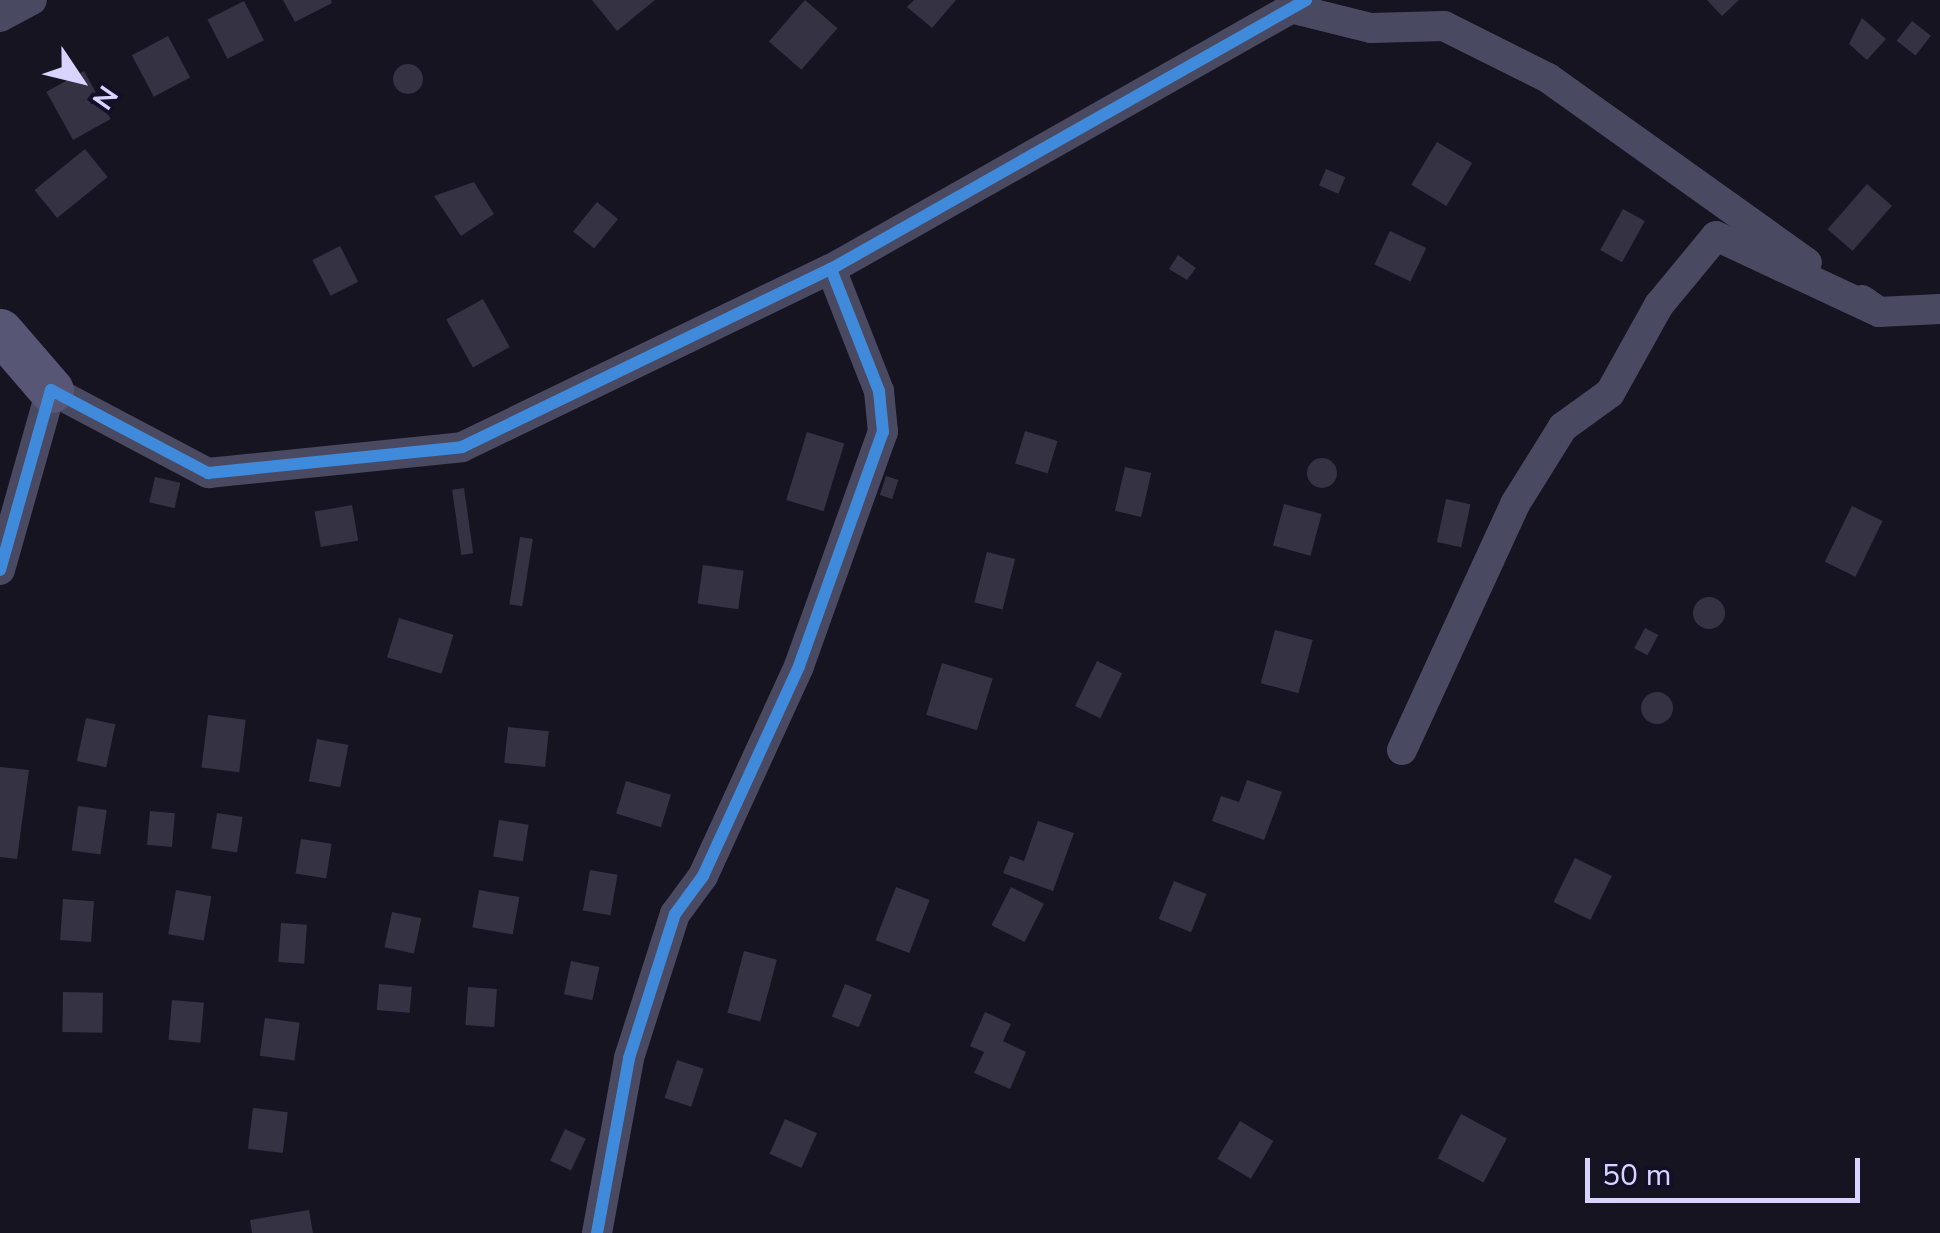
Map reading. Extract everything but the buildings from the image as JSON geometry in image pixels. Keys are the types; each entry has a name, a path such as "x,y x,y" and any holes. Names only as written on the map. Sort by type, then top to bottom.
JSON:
{"main road":[{"path":"0,331 51,390"}],"street":[{"path":"0,17 32,0"},
{"path":"0,570 51,390 208,473 462,447 831,269 1300,4 1371,28 1444,26 1548,78 1879,312"},
{"path":"1402,750 1515,504 1564,426 1610,393 1659,305 1716,236 1879,312 1940,309"},
{"path":"597,1233 629,1058 675,914 703,876 799,666 884,432 879,392 831,269"}],"cycle path":[{"path":"0,570 51,390 208,473 462,447 831,269 1306,0"},
{"path":"597,1233 629,1058 675,914 703,876 799,666 883,432 879,391 831,269"}]}
